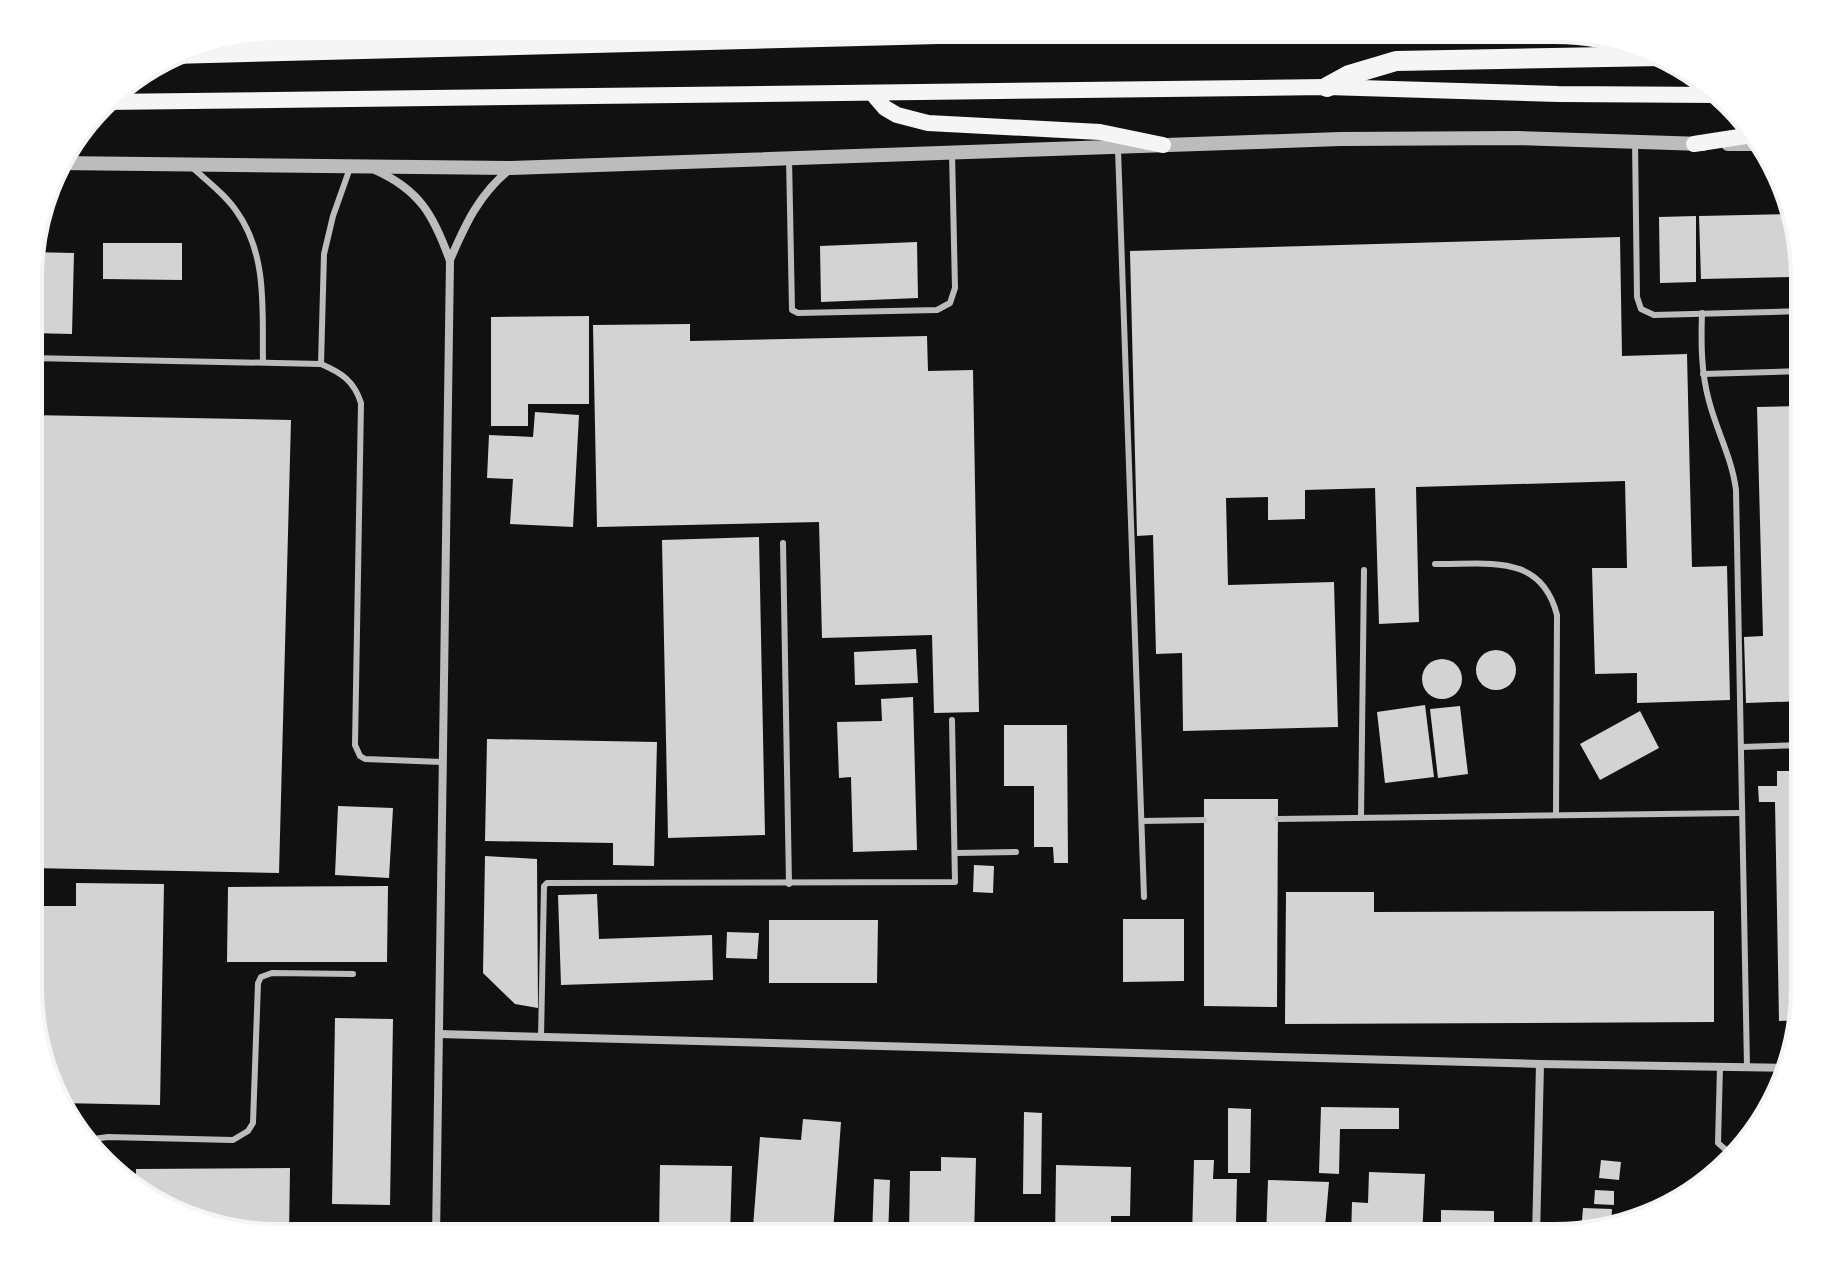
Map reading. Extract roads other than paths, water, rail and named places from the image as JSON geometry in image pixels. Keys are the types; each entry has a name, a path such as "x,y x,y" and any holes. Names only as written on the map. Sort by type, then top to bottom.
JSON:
{"main road":[{"path":"208,53 621,42"},
{"path":"1327,87 1349,75 1396,61 1635,57"},
{"path":"122,102 1327,87 1703,95"},
{"path":"873,94 885,108 913,120 1122,134 1163,145"},
{"path":"1694,144 1744,136"}],"street":[{"path":"72,163 511,168 1118,145 1429,138 1749,144"},
{"path":"370,168 401,184 427,208 439,228 450,261 436,1223"},
{"path":"450,261 474,209 511,168"},
{"path":"439,1034 1777,1068"},
{"path":"1536,1224 1540,1064"}],"lane":[{"path":"1635,141 1638,304 1641,309 1654,315 1790,311"},
{"path":"1118,145 1144,897"},
{"path":"789,158 792,310 798,313 937,310 950,303 955,288 952,153"},
{"path":"191,166 236,209 253,240 262,288 263,362"},
{"path":"321,364 324,254 350,167"},
{"path":"1702,313 1703,374 1709,402 1728,449 1736,490 1747,1067"},
{"path":"42,358 321,364 347,378 356,388 361,403 357,751 370,760 442,762"},
{"path":"1703,374 1790,371"},
{"path":"783,543 789,884"},
{"path":"1435,564 1509,565 1527,570 1542,582 1553,597 1557,615 1556,815"},
{"path":"1361,817 1364,570"},
{"path":"541,1037 545,884 952,883 957,879 952,720"},
{"path":"1741,747 1790,745"},
{"path":"1278,819 1742,813"},
{"path":"1142,821 1204,820"},
{"path":"956,853 1016,852"},
{"path":"97,1139 233,1140 241,1137 253,1123 258,983 261,977 272,973 353,974"},
{"path":"1720,1067 1718,1143 1726,1150"}]}
